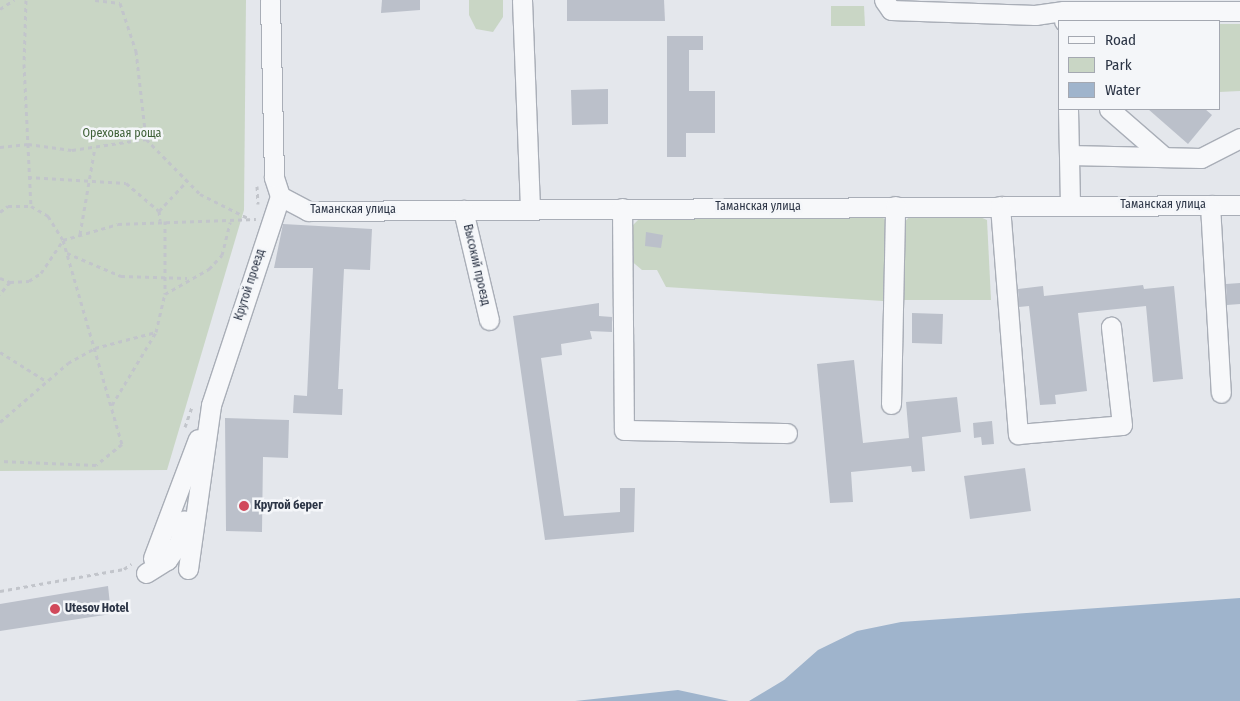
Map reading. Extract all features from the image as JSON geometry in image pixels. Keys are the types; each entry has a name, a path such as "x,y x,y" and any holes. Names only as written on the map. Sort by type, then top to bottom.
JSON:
{"street":[{"path":"270,0 274,177 280,196"},
{"path":"522,0 530,209"},
{"path":"884,0 891,10 1035,16 1240,11"},
{"path":"1068,110 1070,206"},
{"path":"1111,110 1163,156"},
{"path":"1070,155 1201,158 1240,138"},
{"name":"Таманская улица","path":"280,196 308,211 1240,205"},
{"name":"Крутой проезд","path":"188,568 203,401 265,218 280,196"},
{"path":"1210,205 1221,393"},
{"path":"892,404 895,206"},
{"path":"1000,206 1018,434 1122,426 1111,327"},
{"path":"622,208 624,430 787,433"},
{"name":"Высокий проезд","path":"462,210 489,320"},
{"path":"146,563 188,466 203,401"}],"path":[{"path":"0,9 14,0"},
{"path":"26,0 28,177 31,206"},
{"path":"95,0 121,2"},
{"path":"116,0 121,2"},
{"path":"121,2 136,51 146,139 200,194 250,219"},
{"path":"0,147 28,144 72,150 146,139"},
{"path":"80,234 88,178 95,147"},
{"path":"28,177 88,178 126,183 159,211 163,221 165,294 156,332 111,406"},
{"path":"257,180 265,218"},
{"path":"159,211 187,181"},
{"path":"0,212 8,206 31,206 48,216 62,240 122,444 96,465 0,461"},
{"path":"0,278 10,282 29,281 41,273 62,240 118,224 163,221 230,222 265,218"},
{"path":"255,228 265,218"},
{"path":"165,294 187,278 209,270 222,255 230,222"},
{"path":"66,252 121,276 163,275 187,278"},
{"path":"0,294 10,282"},
{"path":"0,422 46,381 95,348 156,332"},
{"path":"0,352 46,381"},
{"path":"182,435 203,401"},
{"path":"0,591 124,569 146,563"}],"green space":[{"name":"Ореховая роща","path":"0,0 246,0 244,210 167,470 0,471"},
{"path":"469,0 503,0 503,17 493,32 476,29 469,15"},
{"path":"831,6 864,6 865,26 831,26"},
{"path":"1220,24 1240,24 1240,91 1220,92"},
{"path":"973,214 987,220 991,300 899,300 902,225 910,216"},
{"path":"643,215 882,217 888,222 883,301 666,287 657,270 642,270 629,259 633,225"}],"water":[{"path":"1240,598 1240,701 749,701 784,680 818,650 857,631 901,622"},
{"path":"678,690 729,701 575,701"}],"building":[{"path":"382,0 420,0 420,10 381,13"},
{"path":"567,0 664,0 665,21 567,21"},
{"path":"667,36 703,36 703,50 689,50 689,91 715,91 715,133 686,133 686,157 667,157"},
{"path":"608,89 608,124 572,125 571,90"},
{"path":"1149,110 1206,110 1212,115 1188,144"},
{"path":"283,224 372,229 370,270 344,269 338,389 343,389 342,415 293,413 294,395 307,396 313,268 274,268"},
{"path":"646,232 663,235 661,248 645,246"},
{"path":"1240,283 1240,304 1227,305 1226,284"},
{"path":"1143,285 1144,289 1174,286 1183,379 1153,382 1146,306 1078,313 1087,391 1055,395 1056,404 1040,405 1029,306 1019,307 1018,289 1043,286 1044,296"},
{"path":"599,303 599,316 612,317 612,332 590,331 592,339 561,344 562,355 541,358 564,516 620,512 620,488 635,488 634,532 545,540 513,316"},
{"path":"912,313 943,314 942,344 912,343"},
{"path":"854,360 863,443 909,438 906,402 957,397 961,432 922,437 925,471 912,472 911,466 851,472 853,502 830,503 817,364"},
{"path":"225,418 289,420 288,458 263,457 262,532 226,531"},
{"path":"992,421 994,444 982,445 981,437 974,438 973,423"},
{"path":"1025,468 1031,511 970,519 964,476"},
{"name":"Utesov Hotel","path":"108,586 111,614 0,631 0,604"}],"place":[{"name":"Крутой берег","path":"244,506"},
{"name":"Utesov Hotel","path":"55,609"}]}
